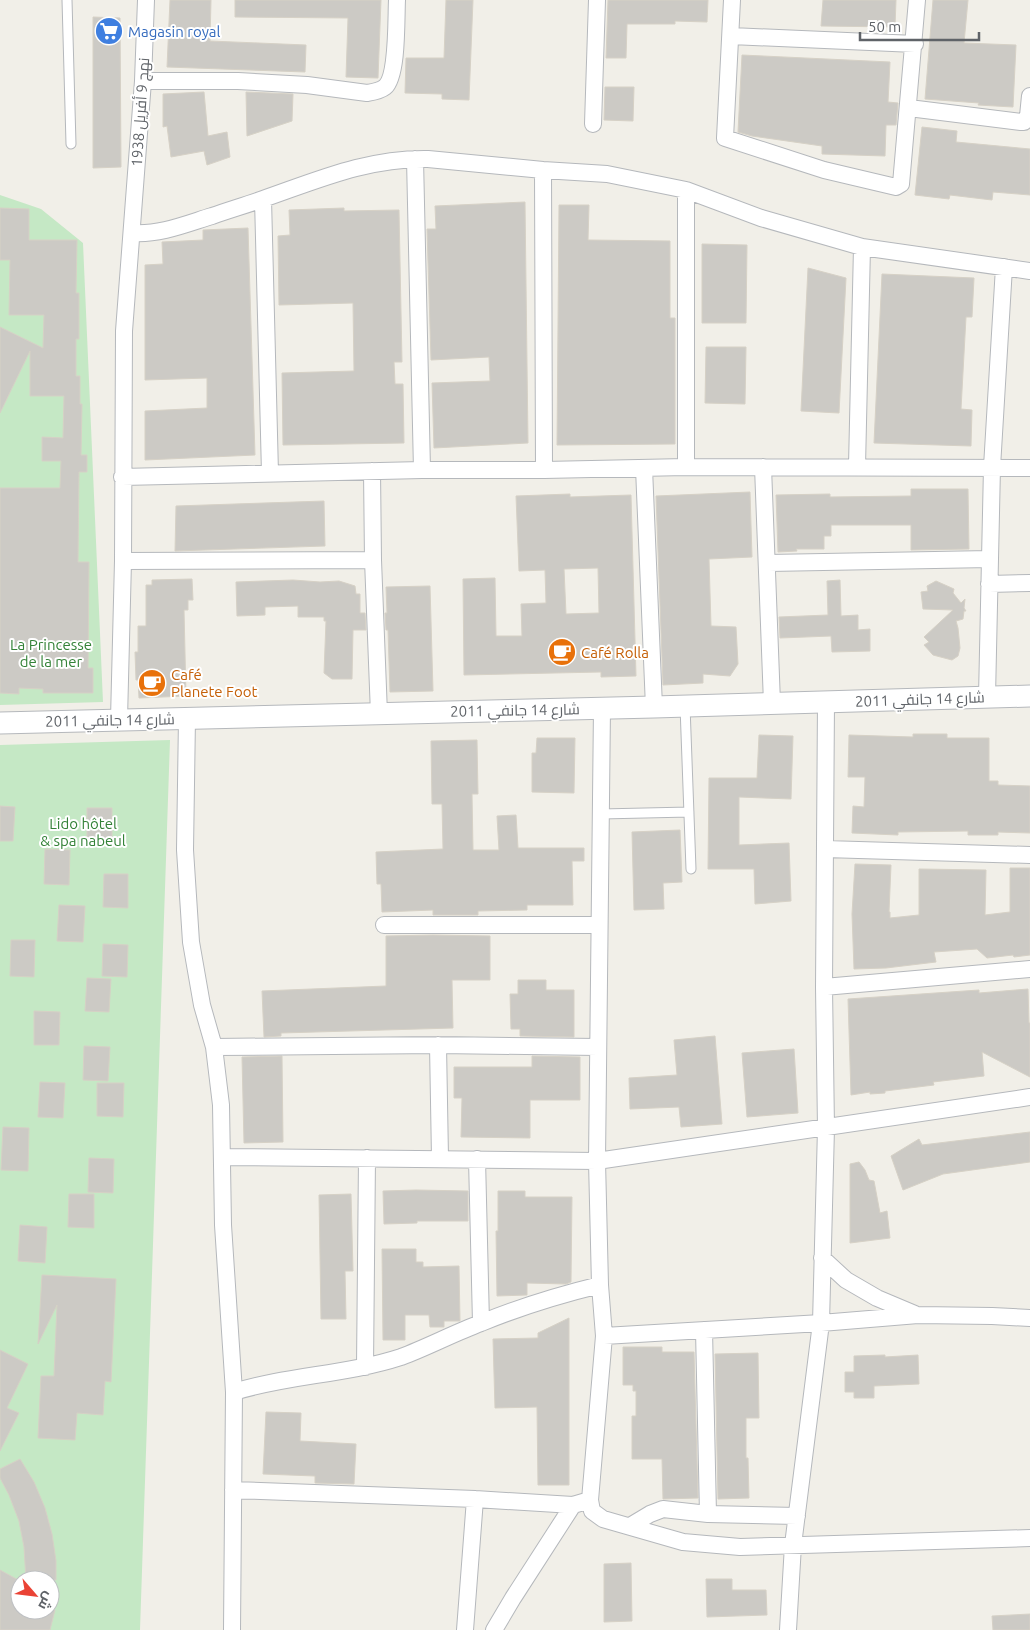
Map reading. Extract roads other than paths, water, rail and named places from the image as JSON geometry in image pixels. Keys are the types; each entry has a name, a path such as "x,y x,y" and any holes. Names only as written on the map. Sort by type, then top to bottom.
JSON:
{"street":[{"name":"نهج 9 أفريل 1938","path":"119,719 123,561 124,331 143,81 146,0"},
{"path":"143,81 238,81 307,85 367,93 373,92 386,86 392,75 397,0"},
{"path":"594,124 597,0"},
{"path":"732,0 725,138 824,170 897,187 901,184 915,44 917,0"},
{"path":"731,36 915,44"},
{"path":"909,108 1024,122 1028,116 1030,96"},
{"path":"415,159 422,470"},
{"path":"132,228 148,234 168,230 364,165 415,159 607,174 686,190 761,218 862,247 1030,271"},
{"path":"543,170 544,470"},
{"path":"686,190 686,467"},
{"path":"263,200 270,473"},
{"path":"857,466 862,247"},
{"path":"987,697 992,467 1004,267"},
{"path":"122,477 422,470 686,467 1030,468"},
{"path":"763,467 772,703"},
{"path":"644,468 654,707"},
{"path":"372,471 372,560 379,714"},
{"path":"768,563 990,559"},
{"path":"123,561 372,560"},
{"path":"989,584 1030,583"},
{"name":"شارع 14 جانفي 2011","path":"0,723 1030,696"},
{"path":"788,1630 797,1516 821,1323 826,1128 824,987 826,702"},
{"path":"602,708 597,1161 600,1285 604,1336 590,1500 592,1511 603,1519 683,1542 740,1547 1030,1538"},
{"path":"187,718 185,850 191,942 202,1005 214,1047 221,1106 226,1281 234,1392 232,1630"},
{"path":"825,849 1030,855"},
{"path":"384,925 599,924"},
{"path":"824,987 1030,969"},
{"path":"214,1047 438,1045 598,1047"},
{"path":"438,1045 440,1158"},
{"path":"222,1157 597,1161 1030,1097"},
{"path":"365,1367 367,1158"},
{"path":"477,1159 481,1323"},
{"path":"822,1258 846,1280 877,1298 918,1315"},
{"path":"234,1392 255,1386 365,1367 402,1356 481,1323 556,1296 600,1285"},
{"path":"604,1336 821,1323 918,1315 1030,1318"},
{"path":"704,1330 708,1514"},
{"path":"233,1490 475,1499 573,1505 590,1500"},
{"path":"465,1630 475,1499"},
{"path":"494,1630 573,1505"},
{"path":"630,1526 650,1514 663,1509 708,1514 797,1516"}],"lane":[{"path":"67,0 71,144"},
{"path":"685,706 691,869"},
{"path":"601,814 689,812"}],"place":[{"name":"Magasin royal","path":"109,31"},
{"name":"Café Rolla","path":"562,652"},
{"name":"Café Planete Foot","path":"152,683"}],"park label":[{"name":"La Princesse de la mer","path":"51,652"},
{"name":"Lido hôtel & spa nabeul","path":"83,832"}]}
